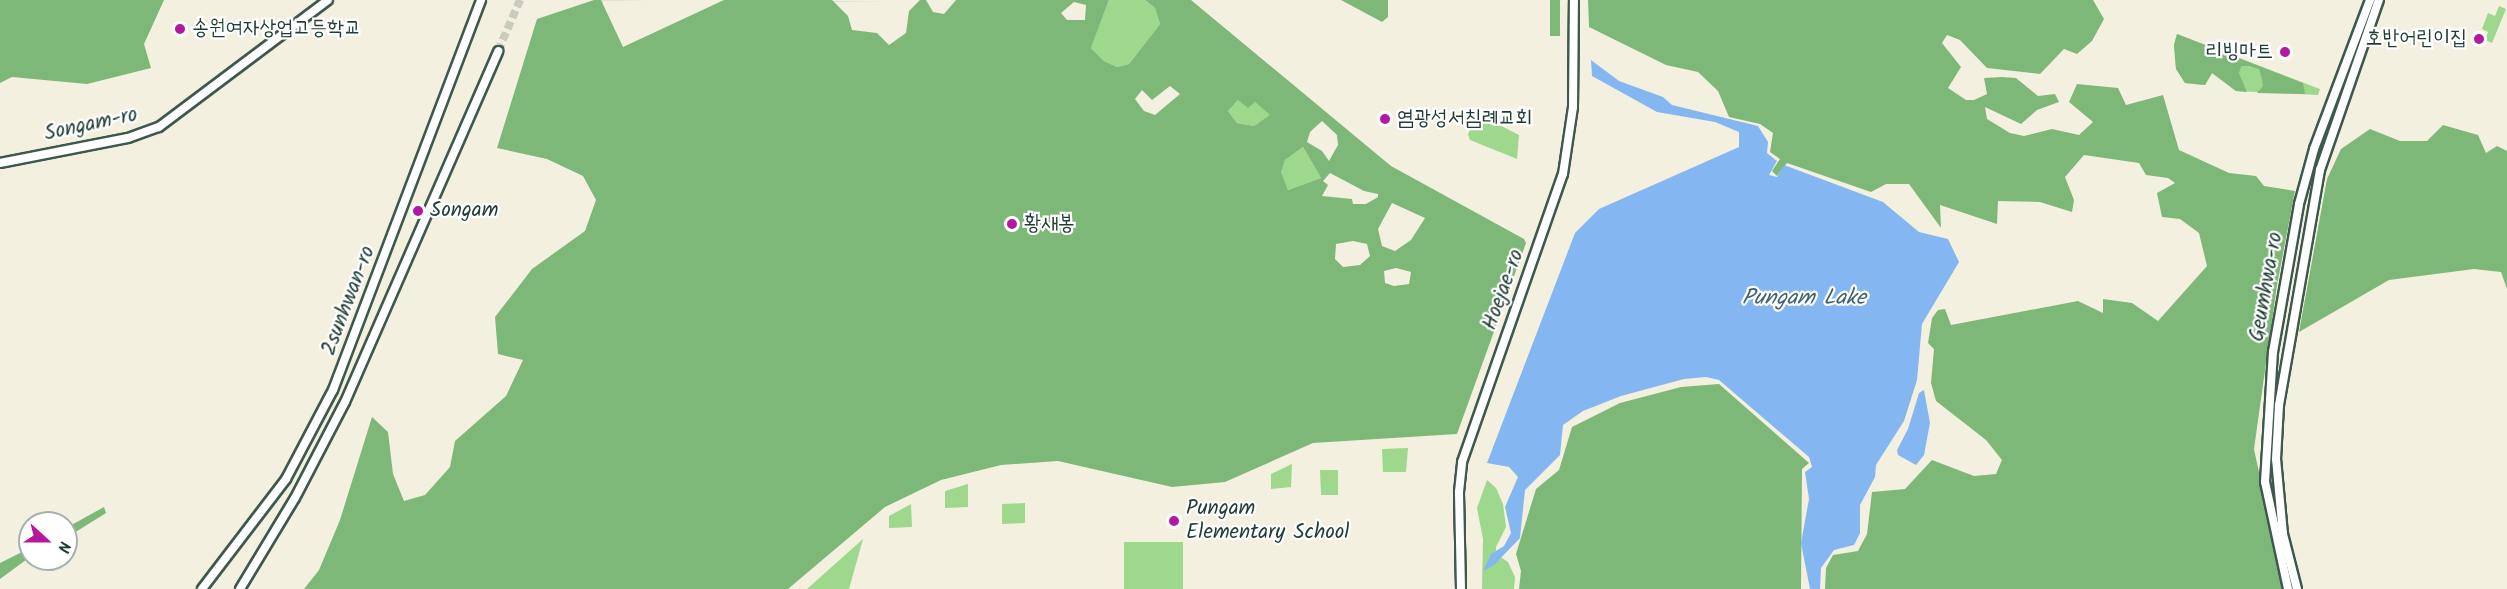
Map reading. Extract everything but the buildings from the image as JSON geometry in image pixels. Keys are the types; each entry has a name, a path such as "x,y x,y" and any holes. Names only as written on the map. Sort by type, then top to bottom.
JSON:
{"highway":[{"name":"2sunhwan-ro","path":"202,589 280,489 333,390 481,0"},
{"name":"2sunhwan-ro","path":"240,589 290,507 345,402 498,51"}],"main road":[{"name":"Songam-ro","path":"0,163 128,138 159,127 328,0"},
{"name":"Hoejae-ro","path":"1461,589 1459,492 1462,462 1563,174 1573,107 1574,0"},
{"name":"Geumhwa-ro","path":"2288,589 2265,482 2273,352 2299,204 2314,149 2370,0"},
{"name":"Geumhwa-ro","path":"2296,589 2283,534 2276,459 2279,405 2320,170 2379,0"}],"green space":[{"path":"0,0 164,0 144,44 151,68 87,84 12,77 0,83"},
{"path":"594,0 601,0 623,47 724,0 832,0 848,16 852,30 877,33 889,45 906,33 909,11 920,0 926,0 933,12 944,14 956,0 1109,0 1091,48 1104,61 1117,67 1129,64 1160,24 1155,8 1145,0 1191,0 1391,166 1524,239 1526,243 1457,434 1313,443 1225,482 1172,487 1058,461 1001,465 941,480 885,507 788,589 304,589 319,570 340,520 372,417 388,432 393,474 404,501 425,495 450,467 455,441 506,396 523,360 498,354 495,317 532,269 585,231 596,200 583,176 547,159 497,148 537,19","holes":["1074,2 1086,5 1085,20 1067,20 1061,13","1170,86 1180,94 1155,115 1144,111 1135,99 1142,90 1152,100","1238,100 1248,108 1255,102 1270,115 1254,126 1237,123 1228,111","1322,121 1337,135 1338,145 1329,161 1322,151 1307,142 1310,132","1303,147 1321,178 1288,190 1281,172 1285,160","1330,173 1364,191 1378,194 1378,197 1366,204 1353,204 1352,199 1322,196 1328,185 1323,181","1392,203 1425,218 1411,240 1395,251 1382,246 1378,229","1353,241 1367,244 1370,256 1360,265 1343,267 1335,259 1336,244","1396,268 1411,272 1409,284 1394,286 1385,283 1384,271"]},
{"path":"1109,0 1145,0 1155,8 1160,24 1129,64 1117,67 1104,61 1091,48"},
{"path":"1341,0 1388,0 1388,17 1382,22"},
{"path":"1550,0 1560,0 1560,36 1550,36"},
{"path":"1588,0 2093,0 2104,19 2092,41 2077,54 2064,49 2040,74 1987,68 1960,40 1947,35 1942,43 1961,67 1948,88 1966,100 1974,100 1987,94 1984,78 2002,77 2016,78 2038,96 2055,94 2059,102 2037,110 2021,124 1985,107 1987,119 2010,133 2024,136 2052,129 2079,135 2093,122 2069,102 2077,84 2118,88 2126,105 2163,95 2179,150 2229,173 2256,176 2264,186 2295,191 2277,285 2254,449 2284,589 1825,589 1826,568 1833,555 1858,551 1867,534 1872,492 1905,489 1932,460 1974,476 1996,474 2002,460 1986,440 1936,401 1931,383 1934,349 1928,343 1932,318 1938,310 1945,309 1951,325 2078,301 2103,313 2103,299 2132,303 2158,321 2207,266 2199,233 2180,219 2162,217 2157,193 2175,183 2168,178 2146,175 2139,163 2084,155 2065,177 2074,200 2072,212 2040,202 1998,201 1997,224 1940,205 1941,228 1909,184 1886,184 1871,192 1787,163 1777,176 1772,171 1780,159 1770,152 1773,133 1760,124 1729,117 1718,91 1698,72 1666,65 1589,27"},
{"path":"2499,6 2506,9 2492,43 2485,40 2488,32 2482,29 2488,13 2495,16"},
{"path":"2177,34 2320,89 2318,95 2236,91 2212,73 2205,85 2185,83 2176,69 2174,45"},
{"path":"2177,34 2303,83 2305,94 2257,93 2263,86 2262,79 2259,69 2249,66 2241,66 2239,73 2247,92 2236,91 2212,73 2205,85 2185,83 2176,69 2174,45"},
{"path":"1238,100 1255,102 1271,115 1254,126 1237,123 1228,111"},
{"path":"1478,114 1519,135 1517,159 1470,140 1468,134"},
{"path":"2443,125 2478,135 2486,153 2497,146 2507,151 2507,289 2501,272 2474,269 2389,280 2299,332 2327,179 2341,149 2370,129 2400,141 2427,141"},
{"path":"1303,147 1321,178 1288,190 1280,172 1285,160"},
{"path":"1719,384 1809,463 1802,469 1801,589 1519,589 1521,571 1516,554 1536,489 1559,470 1572,427 1620,403 1681,387"},
{"path":"1408,448 1406,472 1383,472 1382,449"},
{"path":"1292,464 1291,487 1271,489 1271,474"},
{"path":"1320,470 1338,470 1338,495 1321,495"},
{"path":"1487,480 1496,488 1503,504 1506,527 1496,547 1496,554 1508,562 1515,577 1514,589 1482,589 1483,539 1477,508"},
{"path":"968,484 968,507 945,508 945,491"},
{"path":"1025,503 1025,523 1002,524 1002,504"},
{"path":"911,504 912,527 889,528 889,516"},
{"path":"104,507 106,513 78,530 78,521"},
{"path":"863,539 849,589 807,589"},
{"path":"1124,542 1183,542 1183,589 1124,589"},
{"path":"18,554 18,566 0,579 0,563"}],"water":[{"name":"Pungam Lake","path":"1591,60 1619,81 1663,97 1672,105 1758,126 1768,142 1767,153 1777,161 1769,175 1777,177 1784,165 1883,202 1919,232 1948,239 1959,262 1922,324 1917,380 1904,421 1876,465 1875,477 1860,505 1860,533 1854,545 1834,550 1821,568 1820,589 1810,589 1801,543 1809,499 1805,472 1812,467 1809,457 1719,380 1706,377 1684,379 1621,396 1583,411 1563,425 1560,455 1525,490 1520,538 1494,565 1483,571 1491,554 1504,546 1511,533 1505,507 1518,477 1509,467 1487,463 1575,233 1599,209 1739,147 1739,132 1715,122 1657,112 1592,76"},
{"path":"1924,390 1930,423 1924,455 1916,465 1898,455 1897,450 1908,429 1919,393"}],"tunnel":[{"path":"498,51 520,0"}],"place":[{"name":"송원여자상업고등학교","path":"180,29"},
{"name":"호반어린이집","path":"2479,39"},
{"name":"리빙마트","path":"2285,52"},
{"name":"염광성서침례교회","path":"1385,119"},
{"name":"Songam","path":"418,211"},
{"name":"황새봉","path":"1012,224"},
{"name":"Pungam Elementary School","path":"1174,521"}]}
